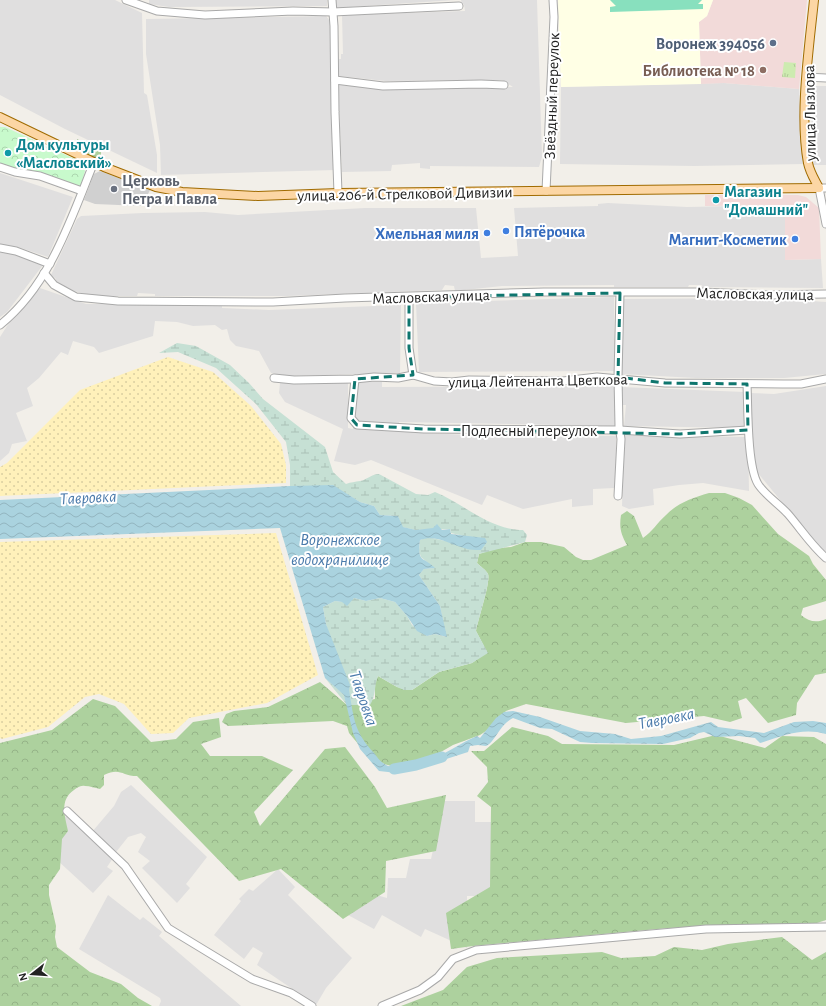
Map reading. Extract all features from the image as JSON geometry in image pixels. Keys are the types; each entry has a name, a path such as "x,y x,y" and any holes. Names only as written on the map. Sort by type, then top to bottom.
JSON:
{"main road":[{"name":"улица Лызлова","path":"814,0 807,77 806,147 811,174 823,188"},
{"name":"улица 206-й Стрелковой Дивизии","path":"0,117 94,162 150,186 182,192 258,196 338,193 823,188"}],"street":[{"path":"126,0 144,8 186,15 293,11 332,12 459,6"},
{"path":"332,0 338,193"},
{"name":"Звёздный переулок","path":"546,192 554,17 553,0"},
{"path":"807,77 826,78"},
{"path":"335,80 383,86 474,84 504,85"},
{"path":"0,325 24,302 50,264 94,162"},
{"path":"0,167 15,172 40,176 82,191"},
{"name":"улица Лызлова","path":"823,188 826,224"},
{"path":"0,248 16,250 50,264"},
{"name":"Масловская улица","path":"44,273 54,286 76,297 94,300 273,302 345,298 544,292 702,292 770,295 826,294"},
{"path":"618,496 620,430 618,377 620,293"},
{"path":"409,297 409,348 413,375"},
{"name":"улица Лейтенанта Цветкова","path":"274,378 294,380 355,379 374,377 398,378 413,375 434,381 452,382 469,380 563,381 579,378 618,377 665,383 748,384 801,384 826,379"},
{"name":"Подлесный переулок","path":"355,379 352,418 357,425 424,429 620,430 680,434 748,430"},
{"path":"748,384 748,430 754,473 758,484 826,558"},
{"path":"67,811 126,866 168,928 252,979 291,993 312,1006"},
{"path":"382,1006 420,990 438,977 453,959 476,950 706,929 826,927"}],"highlighted area":[{"path":"620,293 618,377 665,383 747,384 748,430 680,434 424,429 357,425 351,418 355,379 413,375 409,348 409,297"}],"shaded area":[{"path":"0,0 115,0 142,13 144,93 147,95 157,155 157,173 65,129 0,95"},
{"path":"149,0 327,0 327,6 169,7 149,4"},
{"path":"334,0 455,0 335,8"},
{"path":"461,0 537,0 542,157 539,167 430,166 430,169 420,168 420,163 392,165 391,171 342,172 338,85 436,88 513,87 502,80 385,81 339,76 339,59 341,59 341,54 343,54 342,15 465,11 464,4 462,5"},
{"path":"558,0 713,0 707,16 699,22 701,84 561,87"},
{"path":"713,0 807,0 799,89 724,83 701,84 699,22 707,16"},
{"path":"326,16 330,21 336,170 161,175 160,145 146,54 146,19"},
{"path":"724,83 799,89 804,164 694,166 560,164 561,87"},
{"path":"812,86 826,86 826,165 811,165"},
{"path":"100,171 150,190 142,206 95,204 84,200 94,174"},
{"path":"0,173 73,197 48,257 18,247 0,244"},
{"path":"705,195 798,195 806,197 819,208 821,259 785,260 785,205 705,206"},
{"path":"608,203 687,207 785,205 785,260 821,259 823,288 701,287 702,285 689,285 688,287 614,287 614,285 502,286 455,291 454,286 445,285 442,290 287,296 155,296 155,294 138,293 137,296 92,296 74,291 55,282 56,279 51,275 77,219 81,216 205,212 238,215 365,208 476,208 481,258 518,256 514,208 598,206 598,204"},
{"path":"0,251 20,256 43,265 7,312 0,317"},
{"path":"40,288 86,304 222,304 222,308 269,310 401,305 400,373 289,376 271,373 259,351 236,346 230,340 227,329 222,330 215,325 193,326 177,322 155,321 153,336 99,353 94,347 73,341 68,355 61,352 39,378 27,388 33,406 16,413 27,441 12,444 9,453 0,461 0,337 7,326"},
{"path":"614,297 615,371 419,372 416,303"},
{"path":"766,298 826,302 826,374 784,378 696,378 621,374 623,299"},
{"path":"358,382 382,382 382,387 616,386 617,426 399,422 399,425 358,421 355,417"},
{"path":"280,383 348,383 348,428 353,429 353,427 423,433 470,435 616,436 616,484 614,488 593,489 593,505 572,507 572,499 523,509 487,495 482,505 371,460 355,465 334,461 343,429 285,402 279,393"},
{"path":"826,386 826,552 819,547 757,472 751,429 750,393 774,394"},
{"path":"621,387 745,392 745,428 624,426 626,405 620,405"},
{"path":"624,435 748,437 749,491 703,483 679,485 653,489 654,505 629,509 622,506"},
{"path":"131,785 207,857 186,884 190,888 177,903 142,868 150,861 138,852 146,837 141,833 128,837 116,852 92,832 114,806 121,792"},
{"path":"444,801 475,801 475,822 492,822 491,896 467,896 467,948 425,929 421,937 382,915 374,929 346,914 359,890 387,898 388,878 406,878 410,859 431,859"},
{"path":"66,816 113,858 107,867 113,871 93,893 44,848"},
{"path":"278,869 295,887 288,895 352,958 326,988 316,1005 257,965 263,953 253,947 244,959 214,935 241,901 239,899 249,889 253,891"},
{"path":"108,895 140,920 143,917 162,932 159,936 241,1006 159,1006 161,1001 160,998 79,949"}],"green space":[{"path":"610,0 702,0 698,4 703,4 703,9 610,12 610,7 616,6"},
{"path":"784,62 796,63 795,78 782,77"},
{"path":"0,127 5,127 81,162 85,171 80,188 0,164"},
{"path":"77,139 101,151 101,158 92,157 85,153 80,147"},
{"path":"177,343 196,346 230,365 263,399 325,447 333,472 346,484 379,474 416,494 428,495 435,492 499,526 523,530 527,535 525,542 479,554 477,563 488,574 488,578 476,631 488,653 472,663 439,672 412,690 404,690 378,676 370,705 347,705 325,678 347,697 326,624 323,607 335,601 342,602 354,598 366,601 380,598 395,602 407,616 412,625 427,636 435,634 446,637 440,606 419,575 424,569 434,568 421,557 419,551 420,540 428,537 445,541 477,539 451,533 450,529 416,530 402,527 398,516 380,515 374,506 360,502 333,486 290,486 290,465 286,442 256,404 216,368 178,352 159,353"},
{"path":"709,493 725,493 752,505 778,534 809,556 813,564 826,580 826,601 803,608 801,615 813,621 826,619 826,673 815,675 797,703 796,715 768,723 746,698 738,701 742,718 730,722 704,716 626,723 526,704 506,711 480,735 453,745 427,760 399,768 384,764 364,751 349,733 347,726 333,721 228,726 222,722 226,714 234,711 268,707 320,682 347,705 375,699 375,683 378,676 397,687 412,690 439,672 472,663 487,652 476,631 488,578 488,574 477,563 479,554 493,549 511,547 525,542 541,542 564,547 576,557 583,560 591,560 627,545 622,534 620,524 621,515 627,511 634,516 643,538 670,511 680,504"},
{"path":"93,699 115,706 151,742 176,739 193,722 219,718 221,737 201,744 210,756 262,756 293,770 254,812 260,826 325,749 345,747 375,787 387,808 446,795 436,851 386,861 385,892 343,919 281,869 239,881 137,776 118,772 109,773 104,775 104,785 100,789 89,786 80,786 69,794 66,799 64,809 68,831 62,839 60,869 49,885 49,895 56,926 55,937 57,947 90,972 121,984 138,998 152,1006 0,1006 0,743 52,730"},
{"path":"512,727 548,736 562,744 674,745 716,735 765,748 782,736 814,737 826,744 826,920 817,923 669,928 451,949 446,913 490,887 491,807 477,796 488,782 487,767 471,751 484,751"},
{"path":"782,937 812,960 826,952 826,1006 401,1006 443,990 467,967 497,958 602,952 621,958 655,956 674,947 702,950 728,944"}],"sand":[{"path":"168,357 213,372 251,406 281,444 286,465 286,483 0,496 0,467 7,463 80,390"},
{"path":"276,533 318,675 267,703 189,718 173,733 151,734 124,704 99,694 85,697 48,727 2,739 0,738 0,542"}],"water":[{"name":"Воронежское водохранилище","path":"333,485 360,502 374,506 380,515 398,516 403,527 416,530 433,528 437,524 442,530 450,529 451,534 485,538 487,542 481,550 470,550 437,539 426,538 420,540 419,548 422,558 435,568 424,569 419,575 440,606 447,637 435,634 427,636 417,631 395,602 380,598 366,601 354,598 347,606 342,602 335,601 323,607 326,624 350,685 349,690 356,725 363,739 383,763 393,768 405,768 431,760 477,736 480,738 496,718 504,712 513,711 540,717 580,731 615,734 631,739 661,736 711,722 718,727 764,733 794,722 813,721 826,723 826,734 809,731 793,733 760,743 755,738 739,736 715,737 704,732 690,738 663,744 592,743 580,742 552,729 540,728 513,718 505,724 492,741 486,746 470,746 468,752 409,771 397,773 379,771 360,749 353,733 344,695 325,678 280,528 0,539 0,500"}],"waterway":[{"name":"Тавровка","path":"394,769 416,765 442,757"}],"place":[{"name":"Воронеж 394056","path":"773,43"},
{"name":"Библиотека № 18","path":"763,70"},
{"name":"Дом культуры «Масловский»","path":"8,153"},
{"name":"Церковь Петра и Павла","path":"114,189"},
{"name":"Магазин \"Домашний\"","path":"716,200"},
{"name":"Пятёрочка","path":"506,231"},
{"name":"Хмельная миля","path":"487,233"},
{"name":"Магнит-Косметик","path":"795,239"}]}
